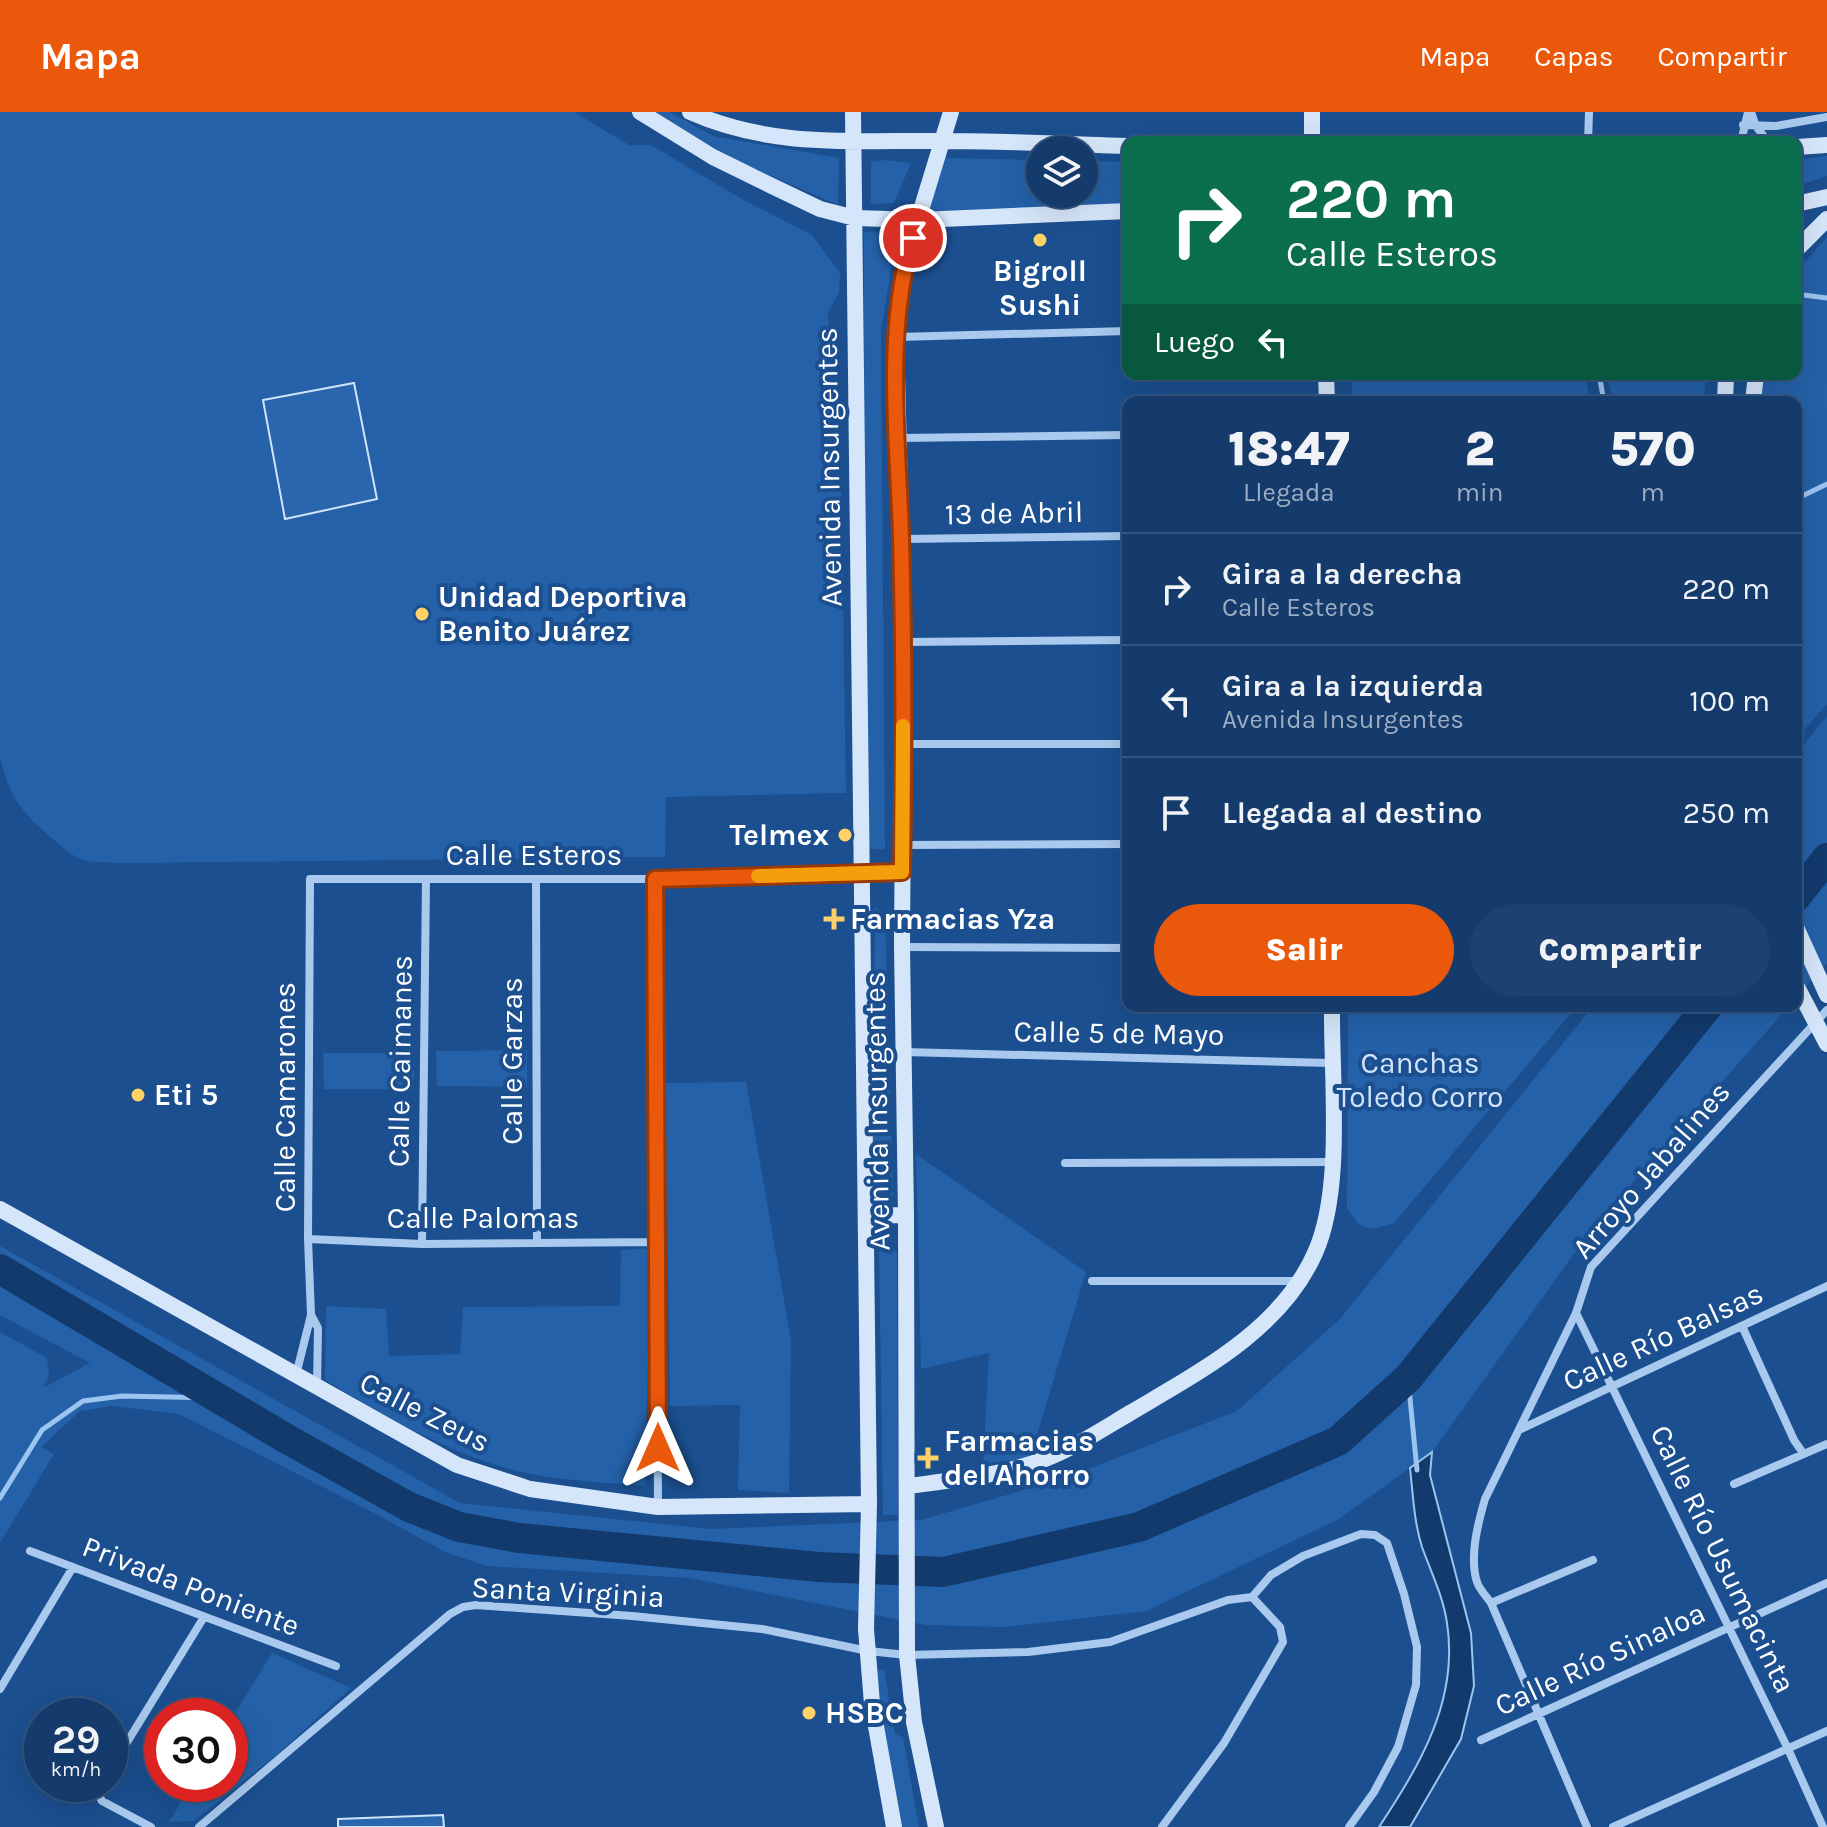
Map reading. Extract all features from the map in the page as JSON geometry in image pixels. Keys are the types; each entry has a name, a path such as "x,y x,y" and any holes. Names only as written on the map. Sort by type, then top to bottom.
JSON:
{"main road":[{"path":"640,112 713,157 820,209 855,218 919,220 1122,211"},
{"path":"690,112 737,131 854,143 943,141 1122,146"},
{"name":"Avenida Insurgentes","path":"853,112 869,1504 866,1629 872,1704 894,1827"},
{"name":"Avenida Insurgentes","path":"936,1827 914,1722 907,1655 902,947 904,642 896,337 903,275 951,112"},
{"path":"1312,112 1312,136"},
{"path":"1802,147 1827,145"},
{"path":"1802,203 1827,197"},
{"path":"1802,244 1827,219"},
{"path":"1802,940 1825,991"},
{"path":"1802,998 1805,1005 1821,1015 1827,1044"},
{"path":"908,1486 988,1475 1046,1459 1206,1368 1273,1314 1300,1281 1316,1251 1327,1214 1333,1162 1332,1012"},
{"name":"Calle Zeus","path":"0,1209 457,1465 492,1477 530,1489 658,1507 869,1504"},
{"path":"866,1216 906,1215"}],"street":[{"path":"1588,136 1589,112"},
{"path":"1742,136 1749,112"},
{"path":"1749,112 1764,136"},
{"path":"1743,125 1801,124 1827,117"},
{"path":"896,337 1122,331"},
{"path":"898,438 1122,435"},
{"name":"13 de Abril","path":"901,539 1122,536"},
{"path":"904,642 1122,640"},
{"path":"903,744 1122,744"},
{"path":"903,845 1122,844"},
{"name":"Calle Esteros","path":"310,879 655,879 902,872"},
{"name":"Calle Camarones","path":"296,1375 311,1315 308,1239 310,879"},
{"name":"Calle Caimanes","path":"422,1244 426,879"},
{"name":"Calle Garzas","path":"536,879 537,1243"},
{"path":"655,879 658,1507"},
{"path":"902,947 1122,948"},
{"name":"Arroyo Jabalines","path":"1587,1827 1491,1603 1477,1582 1478,1524 1485,1499 1576,1313 1591,1267 1821,1015"},
{"name":"Calle 5 de Mayo","path":"905,1052 1331,1063"},
{"path":"1065,1163 1333,1162"},
{"name":"Calle Palomas","path":"308,1239 422,1244 658,1242"},
{"path":"1092,1281 1300,1281"},
{"name":"Calle Río Balsas","path":"1518,1430 1827,1286"},
{"name":"Calle Río Usumacinta","path":"1576,1313 1823,1827"},
{"name":"Calle Camarones","path":"311,1315 318,1328 317,1387"},
{"path":"1742,1326 1794,1440 1803,1453"},
{"path":"1734,1484 1827,1444"},
{"path":"1162,1827 1224,1743 1283,1642 1280,1627 1252,1597 1271,1575 1303,1556 1361,1534 1375,1535 1387,1543 1417,1647 1416,1685 1398,1747 1374,1792 1349,1827"},
{"name":"Privada Poniente","path":"30,1551 336,1666"},
{"path":"1491,1603 1593,1560"},
{"path":"0,1689 73,1567"},
{"name":"Calle Río Sinaloa","path":"1481,1740 1827,1583"},
{"name":"Santa Virginia","path":"199,1827 450,1614 463,1607 476,1605 616,1615 747,1628 868,1651 907,1655 1028,1652 1110,1642 1228,1600 1252,1597"},
{"path":"128,1741 204,1617"},
{"path":"1613,1827 1827,1731"},
{"path":"104,1802 151,1827"}],"green space":[{"name":"Unidad Deportiva Benito Juárez","path":"0,112 574,112 629,145 651,145 740,198 812,235 840,273 839,293 828,312 832,405 840,414 846,793 666,797 665,857 134,863 84,860 63,848 18,803 0,757"},
{"path":"652,112 670,112 713,136 839,158 838,205 740,162"},
{"path":"1827,156 1827,176 1802,184 1802,159"},
{"path":"943,158 1026,160 1026,208 1053,208 927,213"},
{"path":"1098,161 1122,162 1122,205 1098,206"},
{"path":"871,162 911,163 894,203 871,204"},
{"path":"864,232 897,233 881,331 885,849 865,849"},
{"path":"1827,237 1827,704 1802,732 1802,396 1761,396 1762,380 1802,380 1802,265"},
{"path":"1352,380 1586,380 1589,396 1352,396"},
{"path":"1608,380 1706,380 1704,396 1612,396"},
{"path":"1827,716 1827,963 1802,991 1802,747"},
{"path":"875,907 885,915 893,1197 884,1201 872,1199"},
{"name":"Canchas Toledo Corro","path":"1348,1012 1572,1012 1394,1223 1373,1229 1359,1225 1347,1208"},
{"path":"1588,1012 1784,1012 1591,1230 1432,1452 1339,1519 1146,1611 1004,1627 926,1625 689,1578 486,1566 445,1552 179,1414 112,1406 80,1411 41,1447 54,1454 0,1543 0,1332 47,1358 49,1375 43,1388 90,1363 0,1315 0,1246 460,1503 711,1529 921,1520 1065,1478 1237,1411 1340,1319"},
{"path":"527,1050 527,1087 437,1086 436,1051"},
{"path":"323,1053 414,1053 414,1089 324,1089"},
{"path":"746,1082 791,1340 789,1493 738,1490 740,1405 670,1406 665,1083"},
{"path":"916,1154 1086,1272 1030,1458 983,1464 989,1353 921,1369"},
{"path":"889,1244 897,1253 898,1515 883,1515 879,1252"},
{"path":"651,1248 645,1486 548,1477 492,1464 418,1433 325,1380 326,1306 386,1309 389,1356 460,1354 463,1307 620,1306 621,1250"},
{"path":"272,1653 351,1688 248,1778 248,1698 244,1698"},
{"path":"884,1669 895,1734 903,1737 919,1827 893,1827 875,1672"},
{"path":"181,1802 218,1802 194,1821 169,1822"}],"shaded area":[{"path":"1432,1452 1430,1475 1471,1633 1474,1686 1461,1739 1410,1827 1379,1827 1422,1756 1442,1705 1447,1679 1447,1623 1419,1537 1410,1468"}],"building":[{"path":"354,383 377,499 285,519 263,400"},
{"path":"443,1815 444,1827 338,1827 338,1819"}],"waterway":[{"path":"1802,295 1827,298"},
{"path":"1600,380 1603,396"},
{"path":"1802,496 1827,484"},
{"path":"1802,889 1827,858"},
{"path":"0,1269 287,1439 409,1507 459,1527 519,1538 819,1567 943,1572 1139,1527 1338,1441 1408,1378 1703,1012"},
{"path":"1408,1378 1417,1470"},
{"path":"0,1498 42,1430 83,1401 122,1396 217,1398"}],"slow traffic":[{"path":"758,876 902,872 903,726"}],"place":[{"name":"Bigroll Sushi","path":"1040,240"},
{"name":"Unidad Deportiva Benito Juárez","path":"422,614"},
{"name":"Telmex","path":"845,835"},
{"name":"Farmacias Yza","path":"834,919"},
{"name":"Eti 5","path":"138,1095"},
{"name":"Farmacias del Ahorro","path":"928,1458"},
{"name":"HSBC","path":"809,1713"}],"route":[{"path":"658,1448 655,879 902,872 904,642 896,337 903,275 913,238"}]}
